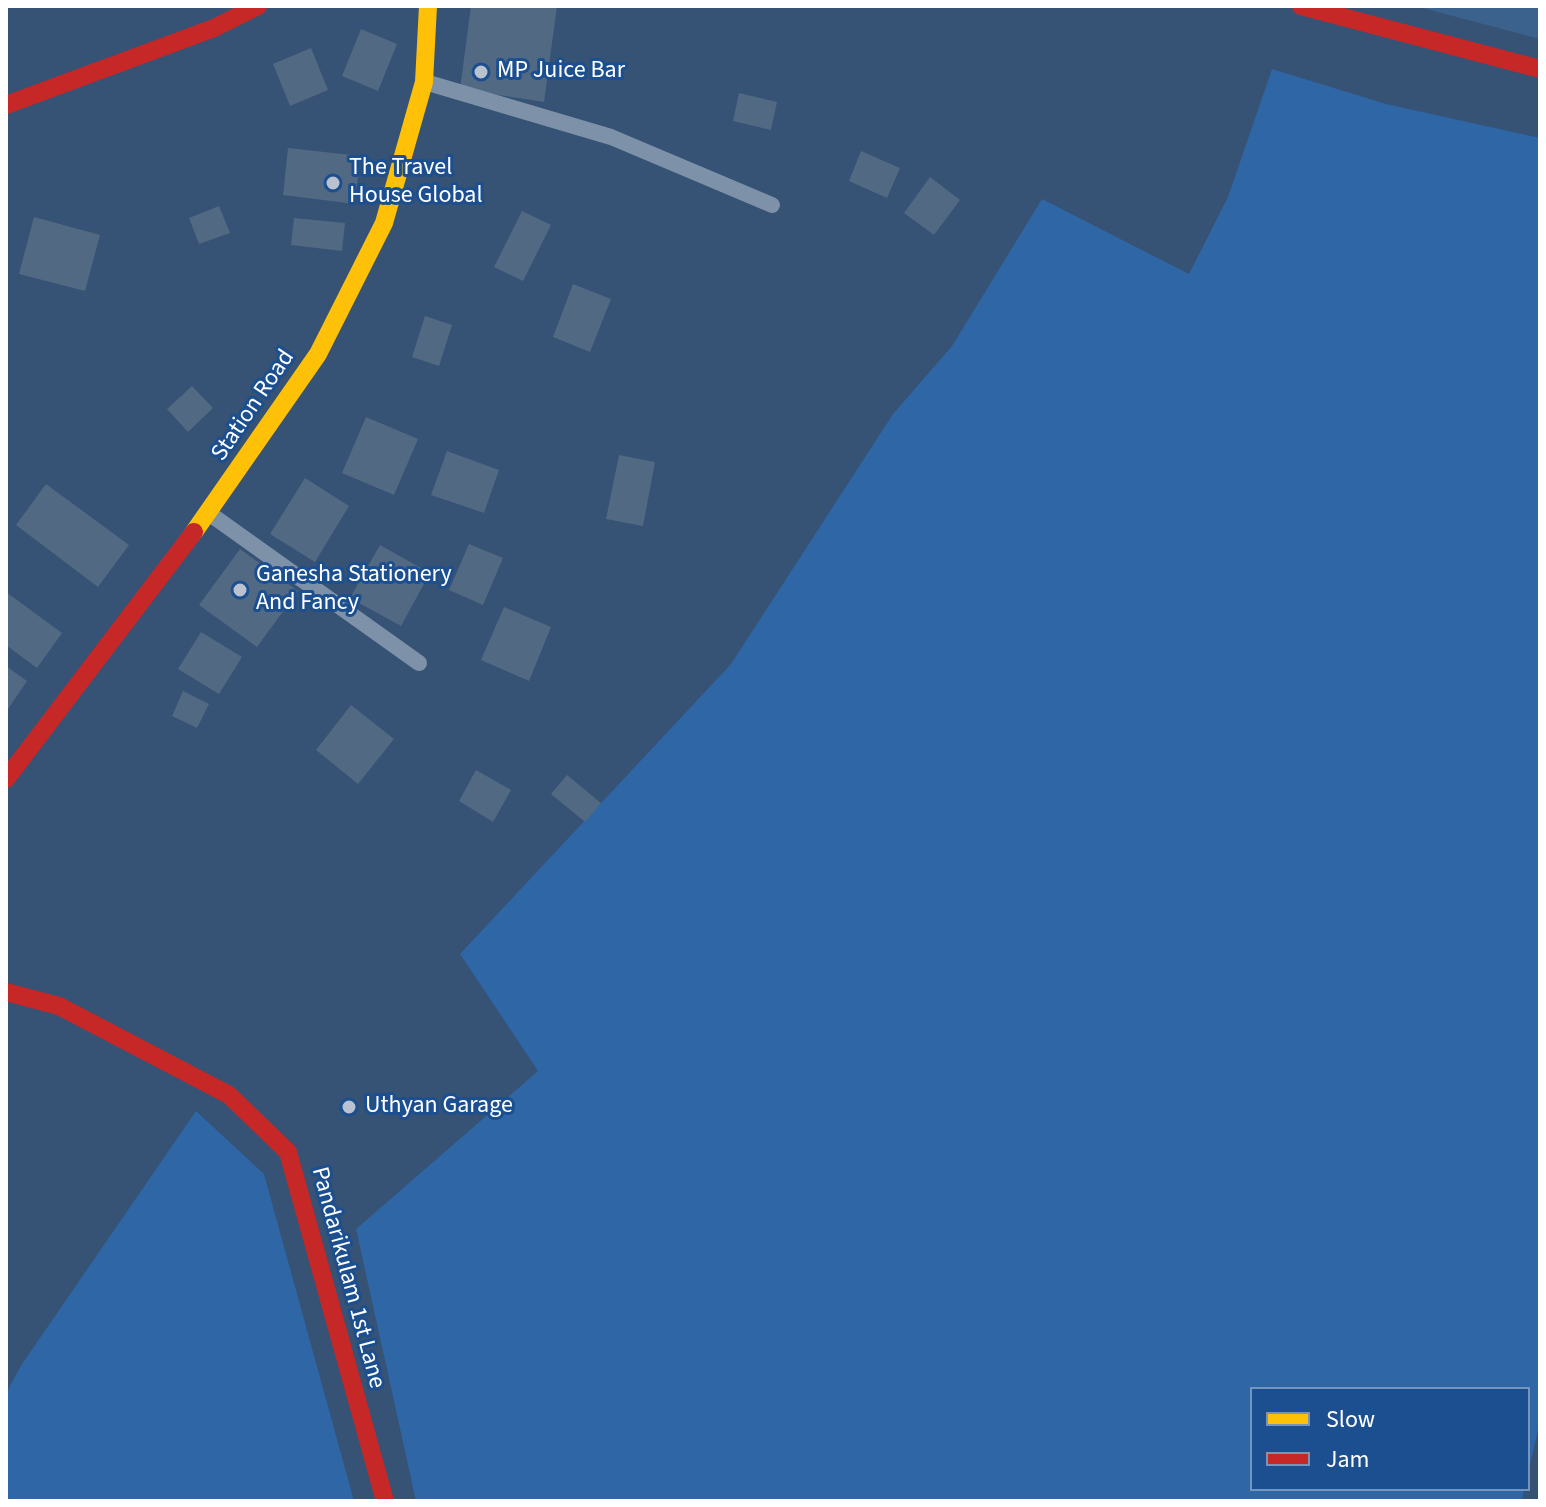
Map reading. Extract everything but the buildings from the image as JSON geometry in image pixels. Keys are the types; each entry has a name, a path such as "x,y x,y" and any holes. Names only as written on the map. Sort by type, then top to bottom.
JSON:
{"street":[{"path":"6,105 214,28 258,6"},
{"name":"Station Road","path":"6,779 209,513 318,354 384,223 424,82 428,6"},
{"path":"1301,6 1540,69"},
{"name":"Pandarikulam 1st Lane","path":"6,992 59,1006 229,1095 288,1152 385,1501"}],"lane":[{"path":"424,82 611,137 772,205"},
{"path":"209,513 419,663"}],"shaded area":[{"path":"1415,6 1540,6 1540,39"},
{"path":"1272,69 1386,104 1540,138 1540,1421 1530,1464 1530,1387 1250,1387 1250,1491 1524,1491 1522,1501 416,1501 356,1229 538,1071 460,954 731,664 893,414 952,346 1042,199 1189,274 1228,197"},
{"path":"196,1111 264,1174 354,1501 6,1501 6,1393 22,1364"}],"traffic: slow":[{"path":"194,532 318,354 384,223 424,82 428,6"}],"traffic: jam":[{"path":"6,105 214,28 258,6"},
{"path":"1301,6 1540,69"},
{"path":"6,779 194,532"},
{"path":"6,992 59,1006 229,1095 288,1152 385,1501"}],"place":[{"name":"MP Juice Bar","path":"481,72"},
{"name":"The Travel House Global","path":"333,183"},
{"name":"Ganesha Stationery And Fancy","path":"240,590"},
{"name":"Uthyan Garage","path":"349,1107"}]}
